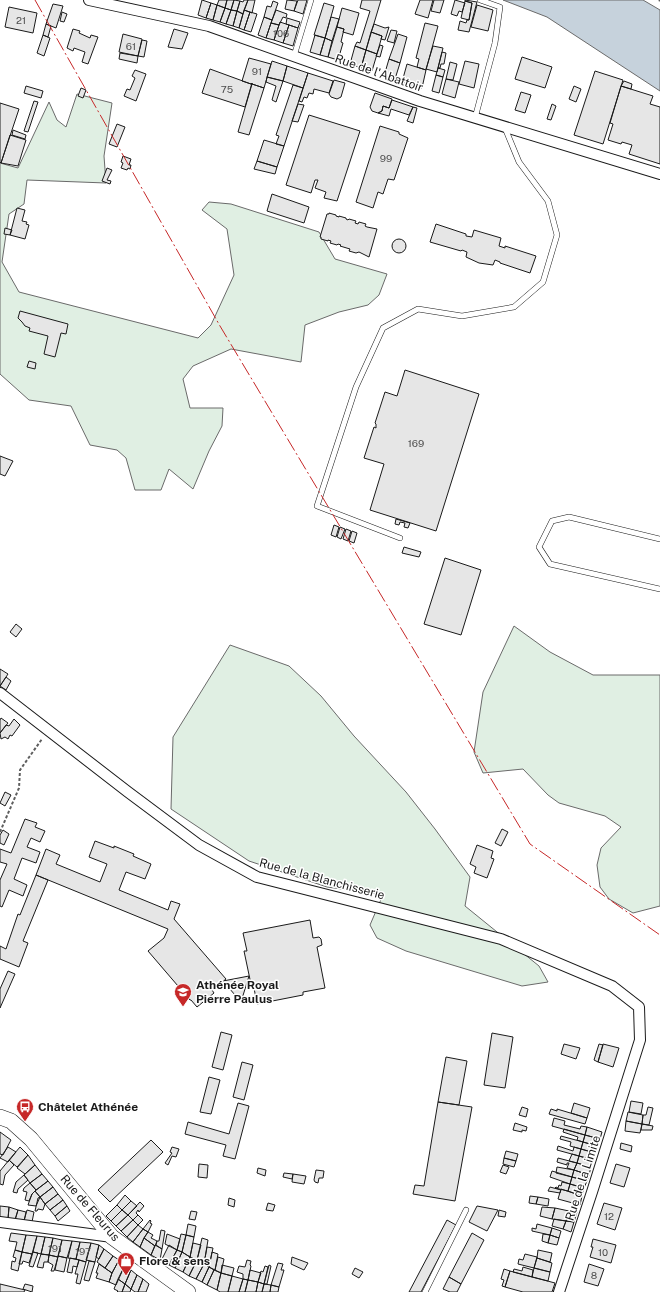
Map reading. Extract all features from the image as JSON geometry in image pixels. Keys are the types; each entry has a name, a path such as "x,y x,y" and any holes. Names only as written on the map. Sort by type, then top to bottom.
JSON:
{"main road":[{"name":"Rue de Fleurus","path":"0,1117 11,1121 31,1139 112,1237 188,1292"}],"street":[{"name":"Rue de l'Abattoir","path":"89,0 209,26 420,101 660,174"},
{"name":"Rue de la Blanchisserie","path":"0,693 199,845 257,878 501,939 612,986 639,1007 640,1040 630,1072"},
{"name":"Rue de la Limite","path":"559,1292 630,1072"},
{"path":"0,1222 112,1237"}],"lane":[{"path":"294,57 311,0"},
{"path":"475,118 496,43 500,7 480,0"},
{"path":"400,538 317,506 356,387 383,328 418,308 462,316 514,307 543,282 557,235 548,201 519,162 504,127"},
{"path":"660,539 569,517 552,521 540,547 550,564 660,589"},
{"path":"425,1292 466,1210"}],"path":[{"path":"0,832 20,788 20,770 50,730"}],"green space":[{"path":"77,94 112,103 104,156 106,183 27,180 24,204 9,214 2,262 19,292 198,338 211,325 234,275 227,229 202,210 209,202 231,204 319,232 335,259 387,274 379,295 368,305 339,312 305,325 301,362 231,349 193,366 183,379 190,408 223,408 222,426 209,451 193,489 169,469 161,490 135,490 126,458 117,450 90,445 71,406 29,400 0,374 0,163 18,168 49,102 57,120 66,127"},
{"path":"514,626 550,652 593,675 660,675 660,906 633,913 609,899 600,887 597,865 601,848 621,827 605,816 559,803 548,795 523,769 483,773 474,752 483,692"},
{"path":"230,645 289,666 321,696 354,736 406,792 470,877 465,906 539,966 548,982 522,986 406,951 377,938 370,925 382,897 377,894 327,887 249,861 171,809 173,737"}],"shaded area":[{"path":"503,0 643,0 660,10 660,91 547,17"}],"building":[{"path":"202,0 211,3 206,18 198,15"},
{"path":"219,0 227,0 225,8 217,5"},
{"path":"227,0 234,0 231,10 225,8"},
{"path":"234,0 240,1 237,11 231,10"},
{"path":"244,0 248,0 243,14 237,11 240,1 243,2"},
{"path":"248,0 255,0 252,13 244,10"},
{"path":"287,0 297,1 294,11 285,9"},
{"path":"298,0 307,0 303,14 294,11"},
{"path":"362,0 381,0 366,50 355,46 357,42 360,43 370,11 360,8"},
{"path":"420,0 433,0 428,18 415,14"},
{"path":"434,0 444,0 440,13 431,11"},
{"path":"455,0 465,3 462,12 459,11 457,16 451,14"},
{"path":"465,0 477,2 469,32 458,30 460,21 466,23 467,20 469,20 472,3"},
{"path":"273,1 278,3 272,20 264,17 267,6 271,7"},
{"path":"465,1 472,3 469,20 461,18"},
{"path":"211,3 217,5 213,20 206,18"},
{"path":"324,3 334,6 325,38 314,35"},
{"path":"53,4 63,6 56,28 46,24"},
{"path":"217,5 225,8 220,22 213,20"},
{"path":"477,5 493,10 488,31 471,27"},
{"path":"9,7 37,13 33,33 5,27"},
{"path":"225,8 231,10 226,24 220,22"},
{"path":"342,8 359,13 353,35 343,32 344,29 337,27"},
{"path":"231,10 237,11 233,26 226,24"},
{"path":"244,10 250,12 244,30 239,28"},
{"path":"276,10 287,14 286,18 283,17 279,25 271,23"},
{"path":"237,11 243,14 239,28 233,26"},
{"path":"62,12 67,14 64,22 60,21"},
{"path":"250,12 257,14 251,32 244,30"},
{"path":"264,17 272,20 266,38 258,35"},
{"path":"331,17 339,19 332,41 325,38"},
{"path":"287,18 300,22 298,28 286,24"},
{"path":"280,22 289,25 283,43 274,40"},
{"path":"271,23 279,25 274,40 266,38"},
{"path":"425,23 438,26 426,70 417,67 419,59 416,58"},
{"path":"46,24 51,26 48,37 43,35"},
{"path":"374,24 385,28 389,27 385,40 381,39 382,36 371,32"},
{"path":"289,25 298,28 293,46 283,43"},
{"path":"337,27 344,29 341,42 343,43 338,60 328,57"},
{"path":"73,29 80,31 79,33 90,38 91,35 98,37 88,64 82,62 85,52 74,48 73,51 67,48"},
{"path":"174,29 188,33 182,49 168,47"},
{"path":"391,30 397,31 394,43 387,41"},
{"path":"371,32 382,36 377,54 366,50"},
{"path":"123,34 142,39 138,56 119,52"},
{"path":"398,34 407,37 400,63 389,59"},
{"path":"43,35 50,38 44,56 37,53"},
{"path":"315,35 325,38 320,55 310,52"},
{"path":"325,38 332,41 328,57 320,55"},
{"path":"142,40 147,41 144,57 138,56"},
{"path":"380,45 383,46 380,57 376,56"},
{"path":"355,46 366,50 361,68 350,64"},
{"path":"433,46 443,48 437,72 426,69"},
{"path":"366,50 377,54 372,71 361,68"},
{"path":"442,52 446,53 444,64 441,64 440,68 438,68"},
{"path":"120,53 138,56 137,63 119,59"},
{"path":"522,57 552,67 545,88 515,79"},
{"path":"249,58 271,64 264,88 242,81"},
{"path":"389,59 400,63 395,79 384,76"},
{"path":"272,61 287,66 283,81 267,77"},
{"path":"465,61 479,64 474,88 459,84"},
{"path":"450,62 457,64 453,80 446,79"},
{"path":"407,64 426,70 422,88 402,82"},
{"path":"287,66 308,73 303,88 283,81"},
{"path":"438,68 445,70 443,77 436,75"},
{"path":"210,69 251,84 252,83 245,107 202,93"},
{"path":"135,70 146,74 136,101 124,96 127,89 130,90 135,78 132,76"},
{"path":"595,71 623,80 603,144 574,135"},
{"path":"308,73 333,81 329,93 314,89 313,94 309,93 307,98 304,97 302,102 299,101"},
{"path":"436,75 443,77 439,93 432,91"},
{"path":"267,77 283,81 276,102 272,100 276,86 266,82"},
{"path":"446,79 459,82 455,98 442,94"},
{"path":"334,80 345,83 341,97 337,99 331,97 329,94"},
{"path":"624,81 632,84 631,89 621,86"},
{"path":"252,84 264,88 249,135 238,132"},
{"path":"293,85 303,88 284,146 276,144 279,136 276,135"},
{"path":"26,86 43,91 41,98 24,93"},
{"path":"574,86 581,89 576,102 569,99"},
{"path":"621,86 653,96 650,104 660,107 660,164 629,154 632,145 622,142 621,144 608,140 613,124 610,123"},
{"path":"81,88 86,90 83,98 78,96"},
{"path":"521,92 531,95 525,113 515,110"},
{"path":"375,93 392,99 389,108 383,106 382,111 378,113 372,111 370,107"},
{"path":"392,100 413,107 409,115 391,109 389,116 378,113 382,111 383,106 389,108"},
{"path":"34,101 38,102 28,132 24,131"},
{"path":"0,103 19,109 1,163 0,162"},
{"path":"298,104 304,105 298,122 292,121"},
{"path":"552,104 556,106 551,120 547,119"},
{"path":"413,107 417,108 413,123 407,121"},
{"path":"309,115 360,131 337,201 324,198 326,192 315,188 318,180 315,180 311,193 286,185"},
{"path":"117,124 125,127 117,147 109,144"},
{"path":"380,126 399,132 399,134 408,138 394,180 388,179 383,194 378,192 373,208 356,202"},
{"path":"13,130 26,135 25,139 12,135"},
{"path":"10,135 26,140 18,166 1,163"},
{"path":"264,140 284,146 277,167 257,161"},
{"path":"123,156 131,159 129,165 131,165 130,169 128,168 127,170 121,168"},
{"path":"257,161 277,167 275,174 254,169"},
{"path":"107,168 112,170 107,180 111,181 110,184 102,181"},
{"path":"272,194 309,207 304,223 267,211"},
{"path":"17,208 25,210 22,221 27,222 26,224 29,225 25,239 10,235"},
{"path":"329,213 348,220 356,221 355,223 358,224 359,222 366,224 365,226 367,227 377,229 369,257 359,252 356,253 349,251 350,249 340,246 341,245 330,243 331,241 321,239 320,237 327,214"},
{"path":"436,224 466,234 466,236 472,237 474,230 501,238 499,246 505,248 505,246 536,256 530,273 495,260 493,265 479,263 466,257 467,252 430,242"},
{"path":"5,228 12,230 10,235 4,234"},
{"path":"399,239 404,241 406,246 404,251 399,253 394,251 392,246 394,241"},
{"path":"20,311 68,324 66,334 61,333 55,357 44,354 48,336 29,331 30,328 25,326 18,318"},
{"path":"29,361 36,363 35,369 27,367"},
{"path":"405,370 479,394 436,531 370,510 384,464 364,458 374,427 376,428 375,423 385,392 397,396"},
{"path":"0,456 13,461 5,476 0,474"},
{"path":"396,519 410,523 408,528 404,527 405,523 400,522 399,525 395,524"},
{"path":"334,525 339,527 336,537 331,535"},
{"path":"340,527 345,529 341,539 337,537"},
{"path":"346,529 351,531 348,541 343,539"},
{"path":"352,531 357,533 354,543 349,541"},
{"path":"404,547 421,552 419,557 402,553"},
{"path":"445,558 481,570 461,635 424,624"},
{"path":"16,624 22,629 16,637 10,632"},
{"path":"0,669 8,674 0,686"},
{"path":"6,677 11,681 6,690 0,686"},
{"path":"1,718 8,723 0,733 0,720"},
{"path":"14,719 20,725 8,739 5,737 1,739 0,733 6,725 9,726"},
{"path":"5,792 11,795 5,806 0,803"},
{"path":"25,819 37,823 35,827 45,831 40,842 31,838 27,847 40,852 36,863 22,858 14,879 27,885 23,896 9,890 2,907 0,906 0,880 7,864 0,862 0,849 11,853"},
{"path":"502,829 508,832 501,846 495,843"},
{"path":"3,830 9,834 4,845 0,843 0,835"},
{"path":"95,841 114,848 114,846 134,854 133,856 151,864 145,879 126,872 119,890 168,910 171,901 180,904 174,919 226,979 212,990 214,993 197,1007 148,951 164,938 168,929 36,875 46,849 60,855 56,864 100,882 107,864 89,857"},
{"path":"477,845 493,851 491,858 494,859 487,878 474,873 476,867 470,864"},
{"path":"36,875 48,880 23,941 28,943 19,967 0,959 0,946 6,949 18,914 20,915"},
{"path":"310,920 313,938 319,937 321,939 322,945 317,947 325,988 303,992 303,995 257,1004 254,988 252,989 244,951 247,951 243,933"},
{"path":"8,971 15,974 0,1008 0,989"},
{"path":"249,976 241,1002 223,981"},
{"path":"221,1032 232,1035 223,1070 212,1067"},
{"path":"492,1033 513,1037 505,1088 484,1085"},
{"path":"564,1044 580,1048 576,1059 561,1054"},
{"path":"599,1044 603,1045 598,1062 594,1060"},
{"path":"603,1044 619,1048 613,1067 598,1062"},
{"path":"446,1057 467,1061 459,1105 438,1102"},
{"path":"242,1062 253,1065 244,1100 233,1097"},
{"path":"209,1077 220,1080 211,1114 200,1112"},
{"path":"631,1101 643,1103 641,1114 629,1112"},
{"path":"438,1102 472,1107 455,1201 413,1194 415,1185 424,1186"},
{"path":"238,1103 249,1106 235,1159 223,1156 226,1145 185,1134 188,1122 229,1134"},
{"path":"574,1103 590,1108 587,1118 571,1113"},
{"path":"522,1107 528,1109 526,1117 519,1115"},
{"path":"648,1107 653,1108 649,1125 642,1124 643,1115 646,1115"},
{"path":"551,1109 557,1111 557,1109 587,1118 585,1124 549,1114"},
{"path":"628,1112 643,1115 642,1124 626,1121"},
{"path":"554,1118 565,1121 564,1125 580,1129 581,1126 587,1127 585,1135 552,1126"},
{"path":"626,1121 642,1124 640,1133 625,1131"},
{"path":"515,1123 527,1127 526,1131 522,1130 522,1132 513,1130"},
{"path":"642,1124 653,1126 652,1130 641,1130"},
{"path":"587,1127 602,1132 600,1139 585,1135"},
{"path":"564,1129 585,1135 583,1142 577,1140 578,1137 563,1132"},
{"path":"0,1132 11,1140 3,1155 0,1154"},
{"path":"585,1135 600,1139 597,1146 583,1142"},
{"path":"561,1136 583,1142 581,1149 570,1146 571,1142 560,1139"},
{"path":"151,1140 163,1152 110,1202 98,1190"},
{"path":"583,1142 597,1146 595,1153 581,1149"},
{"path":"621,1143 632,1146 631,1152 620,1149"},
{"path":"558,1146 573,1151 574,1147 581,1149 579,1156 557,1150"},
{"path":"8,1147 16,1152 8,1162 0,1158"},
{"path":"20,1147 28,1155 17,1167 9,1160"},
{"path":"172,1147 179,1149 176,1157 172,1156 168,1165 165,1163 172,1153 170,1152"},
{"path":"581,1149 595,1153 593,1160 579,1156"},
{"path":"506,1151 518,1154 516,1161 504,1158"},
{"path":"572,1154 579,1156 577,1163 569,1161"},
{"path":"28,1155 35,1165 25,1174 17,1168"},
{"path":"579,1156 593,1160 591,1167 577,1163"},
{"path":"504,1158 516,1161 514,1167 503,1164"},
{"path":"558,1158 577,1163 574,1170 567,1168 569,1163 567,1163 567,1165 557,1162"},
{"path":"9,1160 14,1165 5,1175 3,1185 0,1184 0,1171"},
{"path":"577,1163 591,1167 589,1175 574,1170"},
{"path":"199,1164 208,1165 207,1178 198,1177"},
{"path":"616,1164 630,1168 624,1187 610,1183"},
{"path":"35,1165 42,1174 30,1183 24,1175"},
{"path":"503,1165 509,1167 506,1174 500,1172"},
{"path":"557,1167 574,1170 572,1177 556,1173"},
{"path":"258,1168 266,1170 265,1176 257,1173"},
{"path":"316,1170 324,1171 323,1178 319,1178 318,1183 314,1180"},
{"path":"574,1170 589,1175 587,1181 572,1177"},
{"path":"552,1171 572,1177 570,1184 550,1177"},
{"path":"284,1173 293,1174 292,1179 283,1177"},
{"path":"42,1174 48,1181 36,1190 30,1183"},
{"path":"293,1174 306,1176 304,1184 292,1182"},
{"path":"24,1175 28,1180 18,1189 17,1193 13,1192 16,1182"},
{"path":"572,1177 587,1181 584,1188 570,1184"},
{"path":"48,1181 53,1187 40,1197 35,1191"},
{"path":"562,1182 570,1184 568,1191 555,1188 558,1188 559,1185 561,1186"},
{"path":"30,1183 36,1190 32,1194 29,1201 25,1200 27,1192 23,1191 24,1188"},
{"path":"570,1184 584,1188 582,1196 568,1191"},
{"path":"53,1187 58,1194 45,1204 40,1197"},
{"path":"550,1187 561,1190 560,1193 548,1191"},
{"path":"561,1189 582,1196 580,1205 558,1199"},
{"path":"35,1191 40,1197 36,1206 28,1205 32,1194"},
{"path":"58,1194 63,1200 50,1210 45,1204"},
{"path":"125,1195 131,1201 122,1210 117,1205"},
{"path":"530,1196 538,1197 536,1204 529,1203"},
{"path":"40,1197 45,1204 43,1210 38,1209 35,1211 38,1198"},
{"path":"538,1197 549,1199 548,1206 536,1204"},
{"path":"229,1198 235,1200 234,1207 228,1205"},
{"path":"63,1200 67,1206 55,1216 50,1210"},
{"path":"131,1201 137,1206 128,1215 122,1210"},
{"path":"140,1202 144,1206 139,1212 138,1210 136,1213 138,1215 133,1220 128,1215"},
{"path":"268,1203 275,1205 273,1211 266,1210"},
{"path":"604,1203 622,1208 615,1230 597,1224"},
{"path":"117,1205 122,1210 111,1221 106,1216"},
{"path":"0,1206 9,1207 8,1219 0,1218"},
{"path":"67,1206 70,1211 58,1221 55,1216"},
{"path":"477,1206 498,1210 487,1231 469,1222"},
{"path":"9,1207 18,1210 15,1220 8,1219"},
{"path":"542,1207 555,1208 552,1219 540,1216"},
{"path":"555,1208 569,1211 566,1221 552,1219"},
{"path":"18,1210 26,1212 24,1221 15,1220"},
{"path":"27,1210 34,1212 32,1222 24,1221"},
{"path":"122,1210 128,1215 116,1226 111,1221"},
{"path":"499,1210 506,1212 505,1217 498,1216"},
{"path":"191,1211 197,1212 195,1220 189,1219"},
{"path":"569,1211 577,1212 574,1222 566,1221"},
{"path":"128,1215 133,1220 121,1231 116,1226"},
{"path":"138,1215 143,1220 138,1225 133,1220"},
{"path":"554,1219 566,1221 563,1229 552,1226"},
{"path":"133,1220 138,1225 127,1237 121,1231"},
{"path":"150,1220 150,1223 152,1224 148,1232 143,1229"},
{"path":"447,1220 456,1225 421,1292 409,1292"},
{"path":"566,1221 574,1222 571,1232 563,1229"},
{"path":"188,1224 196,1226 194,1237 186,1235"},
{"path":"537,1224 552,1228 550,1235 532,1231 532,1228 536,1229"},
{"path":"138,1225 143,1229 133,1242 127,1237"},
{"path":"552,1228 561,1231 559,1238 550,1235"},
{"path":"143,1229 148,1232 140,1247 133,1242"},
{"path":"161,1230 165,1231 162,1249 156,1245 157,1241 159,1241"},
{"path":"148,1232 153,1235 151,1238 157,1241 155,1246 144,1238"},
{"path":"11,1233 26,1235 22,1252 15,1250 17,1242 9,1241"},
{"path":"472,1233 484,1240 461,1284 449,1277"},
{"path":"167,1234 180,1239 177,1250 165,1244"},
{"path":"181,1234 186,1235 182,1252 177,1250"},
{"path":"543,1234 550,1235 548,1243 542,1241"},
{"path":"26,1235 37,1236 32,1254 22,1252"},
{"path":"186,1235 194,1237 190,1257 182,1252"},
{"path":"550,1235 559,1238 557,1245 548,1243"},
{"path":"37,1236 45,1237 41,1254 33,1252"},
{"path":"45,1237 53,1238 49,1255 41,1254"},
{"path":"53,1238 62,1240 58,1257 49,1255"},
{"path":"144,1238 155,1246 151,1255 140,1247"},
{"path":"202,1238 208,1240 204,1264 197,1260"},
{"path":"593,1239 616,1245 611,1263 590,1257 593,1247 591,1247"},
{"path":"62,1240 72,1241 67,1258 58,1256"},
{"path":"72,1241 80,1242 76,1259 68,1258"},
{"path":"80,1242 91,1243 86,1262 76,1259"},
{"path":"91,1243 99,1245 95,1262 86,1260"},
{"path":"193,1243 201,1245 197,1260 190,1257"},
{"path":"99,1245 104,1249 99,1259 96,1257"},
{"path":"155,1245 162,1249 160,1260 151,1255"},
{"path":"169,1245 177,1250 169,1265 161,1261"},
{"path":"207,1247 213,1248 209,1267 204,1264"},
{"path":"104,1249 113,1256 105,1268 97,1262"},
{"path":"15,1250 22,1252 18,1271 11,1269 12,1261 15,1262 16,1258 13,1257"},
{"path":"177,1250 182,1252 175,1268 169,1265"},
{"path":"538,1250 552,1253 550,1262 537,1258"},
{"path":"22,1252 32,1254 29,1263 23,1261 22,1264 19,1264"},
{"path":"33,1252 38,1253 33,1267 29,1266"},
{"path":"182,1252 190,1257 183,1272 175,1268"},
{"path":"212,1252 218,1254 215,1270 209,1267"},
{"path":"41,1254 49,1255 48,1262 44,1262 43,1268 37,1267"},
{"path":"525,1254 537,1257 534,1268 518,1264 519,1259 523,1260"},
{"path":"49,1255 58,1257 54,1271 51,1271 53,1265 48,1262"},
{"path":"58,1256 67,1258 64,1272 55,1270"},
{"path":"113,1256 119,1260 112,1273 105,1268"},
{"path":"190,1257 197,1260 189,1276 183,1272"},
{"path":"218,1257 224,1259 221,1273 215,1270"},
{"path":"292,1257 308,1263 304,1270 291,1264"},
{"path":"70,1258 79,1260 77,1267 73,1266 72,1273 67,1272"},
{"path":"537,1258 552,1263 550,1272 534,1268"},
{"path":"79,1260 86,1262 80,1284 76,1283 78,1274 75,1274"},
{"path":"119,1260 125,1265 116,1285 109,1282"},
{"path":"197,1260 204,1264 196,1279 189,1276"},
{"path":"247,1260 251,1261 248,1280 243,1279 243,1274 237,1272 239,1266 245,1267"},
{"path":"89,1261 95,1262 89,1281 84,1280"},
{"path":"278,1263 283,1264 281,1270 284,1270 279,1287 271,1285"},
{"path":"99,1264 112,1273 109,1282 96,1278"},
{"path":"204,1264 209,1267 202,1282 196,1279"},
{"path":"589,1264 604,1269 598,1286 584,1282"},
{"path":"125,1265 131,1270 125,1284 118,1279"},
{"path":"222,1265 234,1268 232,1276 221,1273"},
{"path":"269,1265 271,1266 267,1284 264,1284"},
{"path":"265,1266 268,1267 264,1284 258,1282 261,1271 263,1272"},
{"path":"209,1267 214,1270 207,1285 202,1282"},
{"path":"523,1267 533,1270 532,1277 513,1272 514,1269 522,1271"},
{"path":"355,1268 363,1272 359,1278 352,1274"},
{"path":"534,1268 550,1272 548,1281 532,1277"},
{"path":"504,1269 510,1271 505,1287 502,1286 504,1280 501,1279"},
{"path":"131,1270 137,1275 131,1289 125,1284"},
{"path":"214,1270 221,1273 217,1290 207,1285"},
{"path":"250,1270 261,1273 258,1282 248,1280"},
{"path":"510,1271 555,1283 552,1292 523,1292 505,1287"},
{"path":"221,1273 232,1276 228,1292 220,1292 217,1290"},
{"path":"137,1275 143,1279 138,1292 135,1292 131,1289"},
{"path":"232,1276 243,1279 239,1292 228,1292"},
{"path":"449,1277 461,1284 457,1292 450,1292 443,1289"},
{"path":"118,1279 125,1284 122,1292 117,1292 118,1291 114,1289"},
{"path":"143,1279 149,1284 146,1292 138,1292"},
{"path":"243,1279 248,1280 245,1292 239,1292"},
{"path":"248,1280 258,1282 256,1292 245,1292"},
{"path":"258,1282 264,1284 262,1292 256,1292"},
{"path":"0,1284 25,1290 24,1292 0,1292"},
{"path":"25,1284 33,1286 32,1292 23,1289"},
{"path":"125,1284 131,1289 130,1292 122,1292"},
{"path":"264,1284 271,1285 270,1292 262,1292"},
{"path":"271,1285 279,1287 278,1292 270,1292"}],"power":[{"path":"35,0 220,326 530,844 660,935"}],"place":[{"name":"Athénée Royal Pierre Paulus","path":"183,1007"},
{"name":"Châtelet Athénée","path":"25,1122"},
{"name":"Flore & sens","path":"126,1276"}]}
